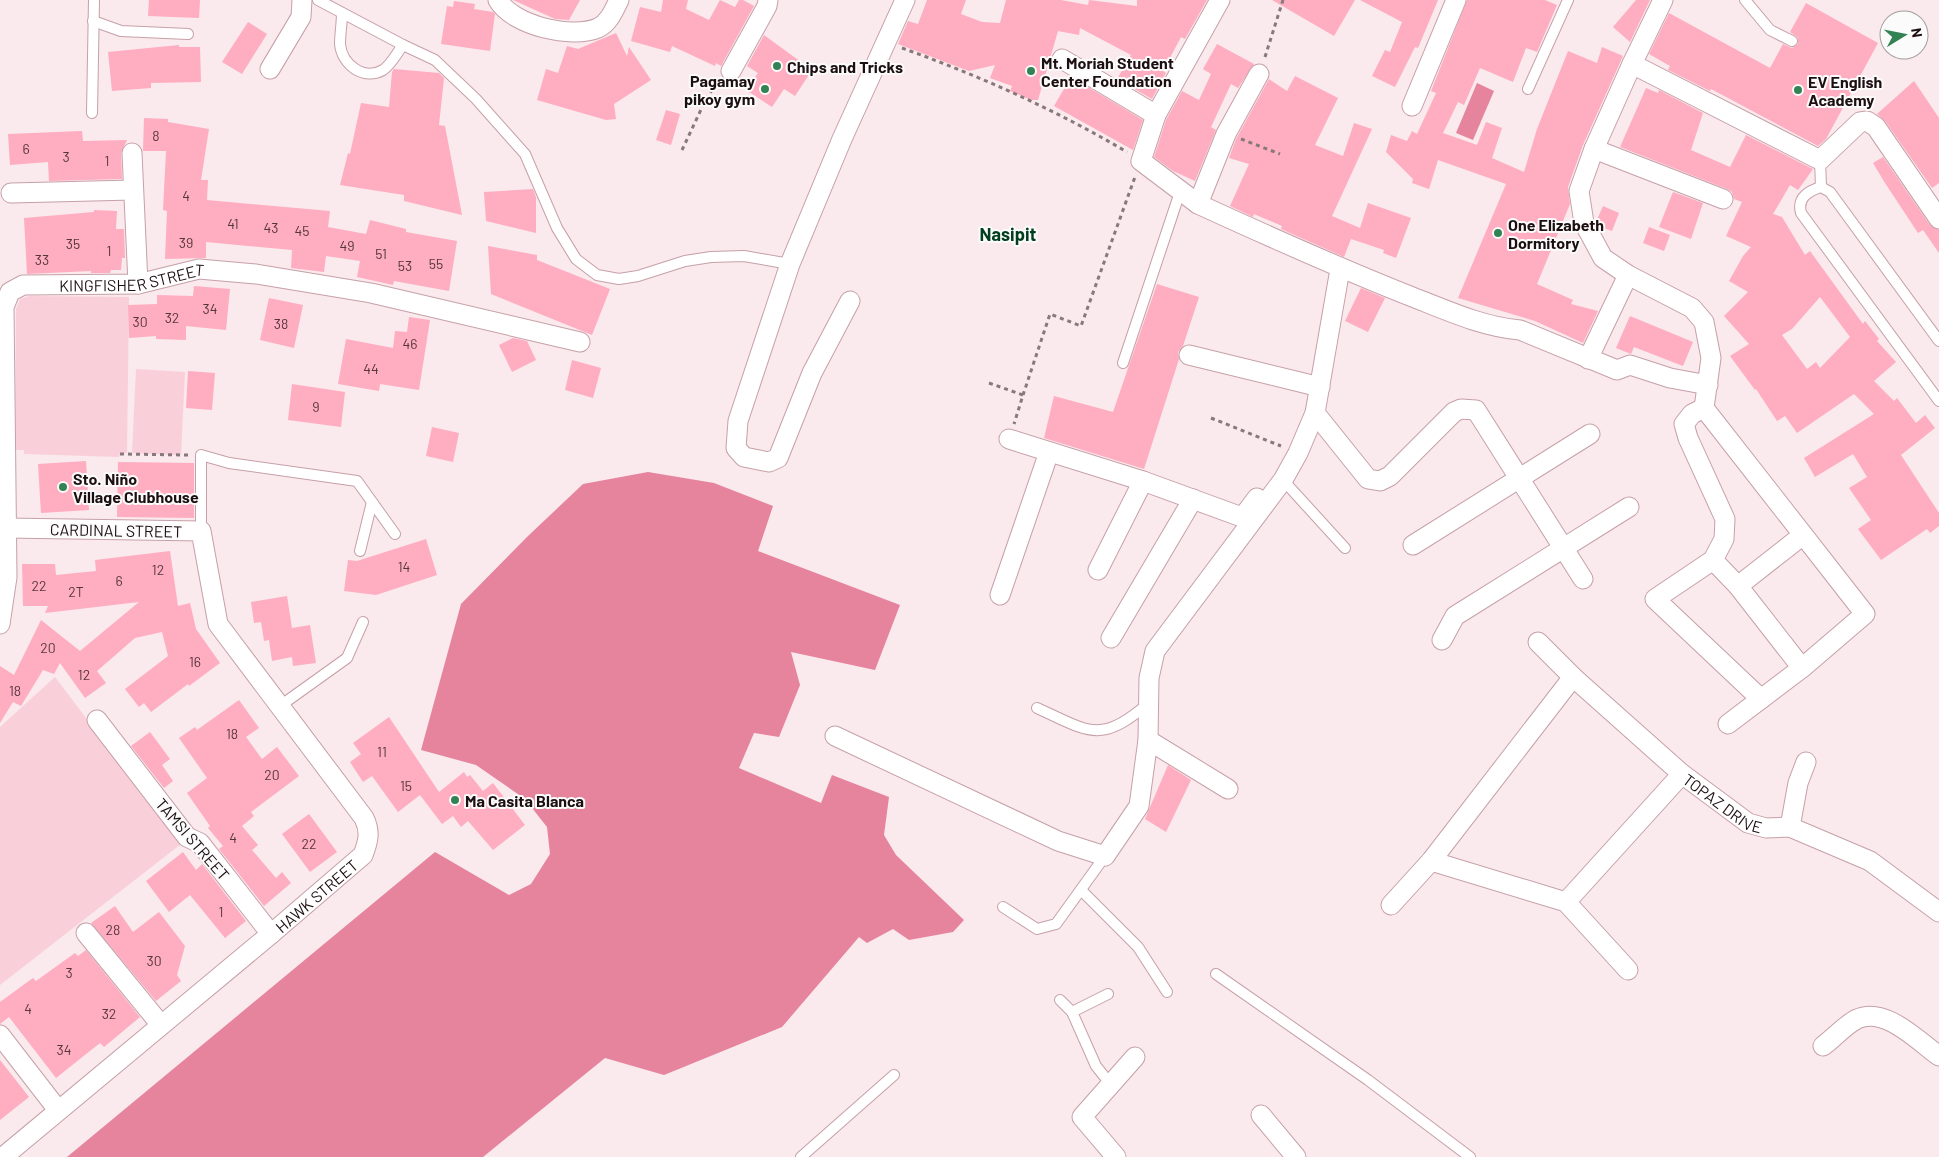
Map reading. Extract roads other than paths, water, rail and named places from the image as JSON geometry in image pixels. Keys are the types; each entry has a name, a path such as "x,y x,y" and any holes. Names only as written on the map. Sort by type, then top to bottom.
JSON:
{"street":[{"path":"270,69 301,17 302,0"},
{"path":"498,0 508,12 525,21 544,28 575,33 600,28 612,15 619,0"},
{"path":"731,71 768,6 768,0"},
{"path":"850,301 812,373 778,458 769,462 744,457 736,448 738,421 790,264 885,41 905,0"},
{"path":"1220,0 1156,116 1141,161 1180,192 1198,204 1340,269 1454,313 1504,329 1520,330 1617,370 1630,365 1670,378 1708,385"},
{"path":"1412,106 1456,0"},
{"path":"1663,0 1594,149 1580,191 1584,223 1603,258 1628,275 1692,308 1704,322 1711,358 1704,408 1865,614 1802,668 1728,724"},
{"path":"1062,59 1156,116"},
{"path":"1632,64 1820,160 1830,148 1860,122 1868,121 1876,126 1939,219"},
{"path":"1198,204 1226,134 1252,100 1259,74"},
{"path":"1594,149 1723,199"},
{"path":"132,153 138,284"},
{"path":"11,193 133,190"},
{"name":"KINGFISHER STREET","path":"0,624 7,577 4,307 10,292 23,285 138,284 199,269 256,274 370,293 580,342"},
{"path":"835,736 1049,838 1105,856 1139,806 1148,740 1149,678 1155,651 1291,466 1315,413 1340,269"},
{"path":"1588,358 1628,275"},
{"path":"1189,356 1320,387"},
{"path":"1315,413 1368,479 1380,481 1390,476 1454,412 1461,408 1476,410 1582,579"},
{"path":"1704,408 1692,414 1684,424 1688,438 1725,519 1724,539 1713,560 1655,599 1761,699"},
{"path":"1413,545 1590,434"},
{"path":"1009,439 1143,481 1242,515 1277,473 1291,466"},
{"path":"1000,595 1049,452"},
{"path":"1098,570 1143,481"},
{"path":"1111,638 1193,499"},
{"path":"1442,640 1455,616 1628,506"},
{"name":"CARDINAL STREET","path":"6,528 201,531"},
{"name":"HAWK STREET","path":"3,1157 363,855 368,842 369,828 364,818 218,624 201,531"},
{"path":"1738,586 1803,535"},
{"path":"1713,560 1738,586 1802,668"},
{"name":"TOPAZ DRIVE","path":"1538,642 1573,677 1682,774 1748,823 1766,828 1790,826 1870,861 1939,912"},
{"path":"1391,905 1431,862 1573,677"},
{"name":"TAMSI STREET","path":"97,720 187,837 200,843 271,934"},
{"path":"1148,740 1228,789"},
{"path":"1790,826 1798,783 1806,762"},
{"path":"1566,902 1682,774"},
{"path":"1431,862 1566,902 1628,970"},
{"path":"86,933 161,1025"},
{"path":"1823,1046 1855,1020 1865,1016 1874,1016 1885,1019 1900,1028 1939,1056"},
{"path":"0,1035 58,1110"},
{"path":"1116,1157 1082,1117 1112,1086 1135,1057"},
{"path":"1261,1114 1296,1157"}],"lane":[{"path":"92,113 94,0"},
{"path":"318,0 435,60 506,131 525,154 557,228 576,259 596,275 620,279 711,257 744,256 790,264"},
{"path":"1528,89 1568,0"},
{"path":"1746,0 1770,30 1792,41"},
{"path":"342,13 340,46 351,66 362,74 374,74 384,69 403,45"},
{"path":"93,21 121,31 188,34"},
{"path":"1820,160 1821,188"},
{"path":"1939,341 1830,192 1821,188 1813,190 1804,196 1799,206 1801,213 1939,401"},
{"path":"1123,363 1180,192"},
{"name":"CARDINAL STREET","path":"201,531 201,455 229,463 357,481 372,502"},
{"path":"1291,466 1345,548"},
{"path":"372,502 395,534"},
{"path":"360,551 372,502"},
{"path":"280,706 346,658 363,622"},
{"path":"1036,708 1088,731 1106,730 1117,726 1150,701"},
{"path":"1003,907 1037,929 1056,924 1105,856"},
{"path":"1081,890 1138,947 1166,992"},
{"path":"1216,974 1368,1080 1470,1157"},
{"path":"1072,1012 1108,994"},
{"path":"1060,1000 1072,1012 1096,1066 1112,1086"},
{"path":"801,1157 894,1075"}],"place":[{"name":"Chips and Tricks","path":"777,66"},
{"name":"Mt. Moriah Student Center Foundation","path":"1031,71"},
{"name":"Pagamay pikoy gym","path":"765,89"},
{"name":"EV English Academy","path":"1798,90"},
{"name":"One Elizabeth Dormitory","path":"1498,233"},
{"name":"Sto. Niño Village Clubhouse","path":"63,487"},
{"name":"Ma Casita Blanca","path":"455,800"}],"district":[{"name":"Nasipit","path":"1008,234"}]}
